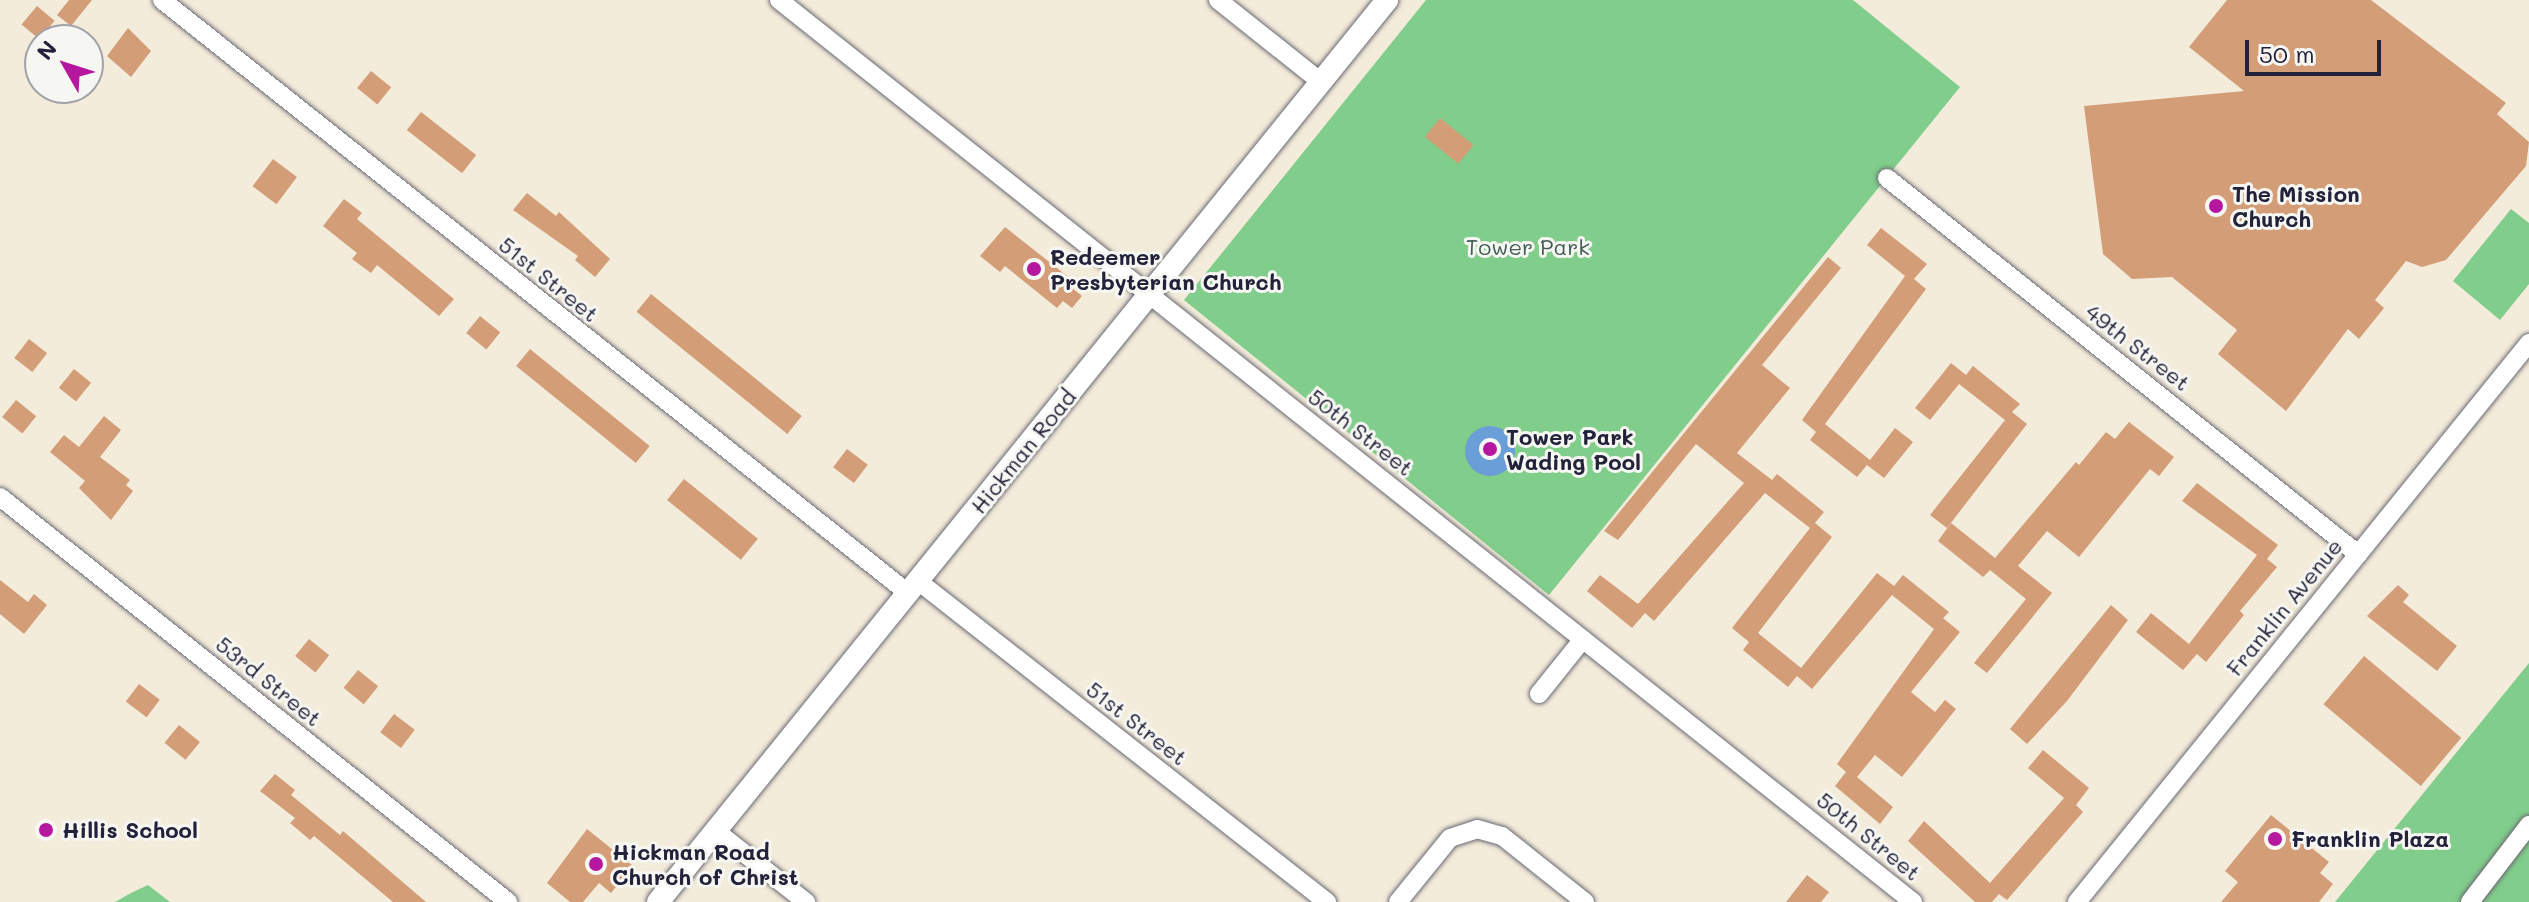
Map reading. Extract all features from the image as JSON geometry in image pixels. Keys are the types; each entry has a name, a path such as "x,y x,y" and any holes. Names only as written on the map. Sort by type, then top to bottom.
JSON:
{"main road":[{"name":"Hickman Road","path":"658,902 1387,0"}],"street":[{"name":"51st Street","path":"162,0 913,587 1327,902"},
{"name":"50th Street","path":"779,0 1913,902"},
{"path":"1218,0 1321,82"},
{"name":"49th Street","path":"1887,178 2358,554"},
{"name":"Franklin Avenue","path":"2077,902 2529,343"},
{"name":"53rd Street","path":"0,497 508,902"},
{"path":"1539,694 1583,639"},
{"path":"2470,902 2529,825"},
{"path":"1398,902 1450,838 1477,829 1502,836 1585,902"},
{"path":"716,831 806,902"}],"green space":[{"name":"Tower Park","path":"1426,0 1853,0 1960,87 1549,595 1184,300"},
{"path":"2511,209 2529,223 2529,284 2500,320 2453,281"},
{"path":"2529,663 2529,902 2335,902"},
{"path":"148,885 170,902 115,902 131,893"}],"water":[{"name":"Tower Park Wading Pool","path":"1490,426 1508,433 1515,451 1508,469 1490,476 1472,469 1465,451 1472,433"}],"building":[{"path":"69,0 92,0 73,24 57,15"},
{"name":"The Mission Church","path":"2227,0 2371,0 2506,103 2497,114 2529,142 2526,166 2446,260 2422,267 2406,261 2375,300 2384,308 2359,339 2348,329 2286,411 2218,354 2237,330 2172,277 2132,279 2103,254 2084,106 2244,91 2189,47"},
{"path":"37,6 55,21 52,24 24,24 22,24"},
{"path":"128,28 151,51 131,77 107,56"},
{"path":"371,71 391,87 377,104 357,88"},
{"path":"421,112 476,155 462,173 407,130"},
{"path":"1440,118 1473,145 1458,164 1425,137"},
{"path":"273,159 297,177 276,204 253,186"},
{"path":"527,193 556,216 559,212 610,259 595,277 575,260 578,256 513,210"},
{"path":"344,199 362,213 357,219 454,299 439,316 377,265 371,273 352,259 357,253 323,226"},
{"name":"Redeemer Presbyterian Church","path":"1005,227 1076,283 1072,288 1082,296 1072,308 1063,301 1057,308 1005,266 1000,272 980,256"},
{"path":"1881,228 1927,264 1914,279 1926,289 1825,424 1870,460 1895,428 1913,442 1884,478 1867,465 1857,477 1810,440 1816,432 1802,420 1905,276 1867,245"},
{"path":"1828,257 1841,268 1762,365 1790,388 1737,453 1772,480 1777,474 1824,512 1815,523 1832,537 1758,633 1801,668 1877,573 1894,586 1903,575 1949,612 1943,618 1960,632 1911,692 1935,712 1945,700 1956,709 1902,777 1875,755 1857,777 1893,807 1880,824 1835,786 1846,772 1837,764 1934,629 1892,595 1812,689 1797,676 1788,687 1743,650 1749,642 1732,628 1810,528 1765,493 1654,621 1645,613 1632,628 1587,591 1600,575 1638,604 1744,483 1696,444 1618,540 1604,531"},
{"path":"651,294 802,416 787,434 637,312"},
{"path":"480,316 500,332 486,349 466,333"},
{"path":"29,339 47,353 32,372 14,358"},
{"path":"530,349 650,446 636,463 516,366"},
{"path":"1951,363 1966,375 1973,366 2020,404 2012,412 2027,424 1947,528 1930,515 2005,420 1959,384 1930,420 1915,408"},
{"path":"74,369 91,383 76,401 59,388"},
{"path":"16,400 36,416 22,433 2,417"},
{"path":"104,416 121,430 100,457 130,480 126,485 133,491 111,520 79,488 85,481 50,452 64,435 79,447"},
{"path":"2129,422 2174,457 2159,476 2150,469 2079,557 2047,531 2018,566 2052,593 1987,673 1974,663 2026,599 1990,570 1983,577 1938,541 1951,523 1995,558 2076,462 2079,465 2106,432 2115,439"},
{"path":"847,449 868,465 854,483 833,467"},
{"path":"684,479 758,539 741,560 667,500"},
{"path":"2197,483 2278,545 2267,559 2277,567 2240,611 2244,615 2206,662 2197,654 2183,670 2136,632 2151,613 2189,644 2257,555 2182,501"},
{"path":"0,580 28,602 34,594 47,605 24,634 0,614"},
{"path":"2398,585 2409,595 2403,602 2457,646 2437,671 2367,616"},
{"path":"2111,605 2128,620 2067,701 2027,744 2010,729"},
{"path":"309,639 329,655 315,672 295,656"},
{"path":"2364,656 2461,738 2421,786 2324,704"},
{"path":"358,670 378,686 364,704 344,688"},
{"path":"139,684 160,700 147,717 126,702"},
{"path":"394,714 415,730 401,748 380,732"},
{"path":"179,725 200,742 186,760 165,743"},
{"path":"2043,750 2089,788 2076,805 2083,812 2007,900 1999,894 1992,902 1975,902 1908,841 1924,821 1990,883 2064,798 2028,768"},
{"path":"275,774 295,790 291,795 340,835 343,831 426,902 393,902 314,836 310,840 290,823 295,818 260,791"},
{"name":"Franklin Plaza","path":"2271,815 2329,862 2320,873 2333,884 2319,902 2221,902 2238,882 2225,871"},
{"name":"Hickman Road Church of Christ","path":"587,829 633,866 611,893 599,883 583,902 570,902 547,883"},
{"path":"1807,875 1829,892 1821,902 1786,902"}],"place":[{"name":"The Mission Church","path":"2216,206"},
{"name":"Redeemer Presbyterian Church","path":"1034,269"},
{"name":"Tower Park Wading Pool","path":"1490,449"},
{"name":"Hillis School","path":"46,830"},
{"name":"Franklin Plaza","path":"2275,839"},
{"name":"Hickman Road Church of Christ","path":"596,864"}]}
